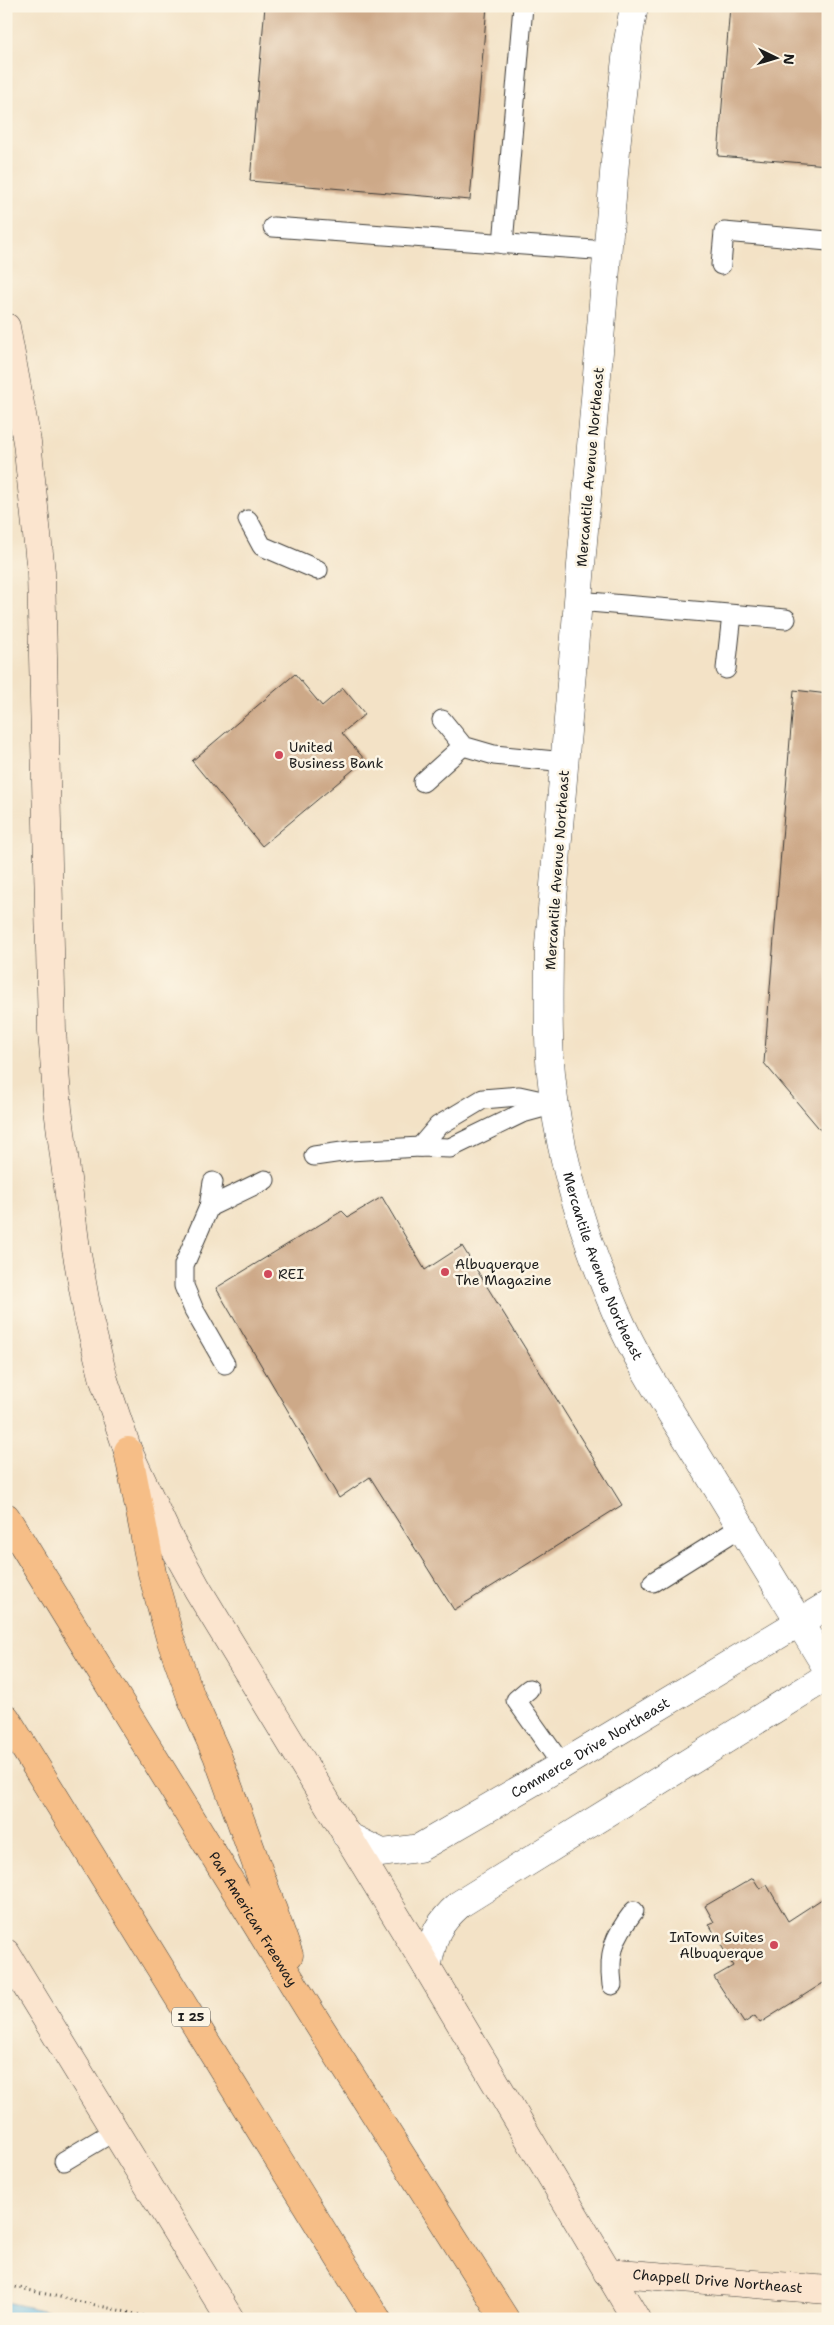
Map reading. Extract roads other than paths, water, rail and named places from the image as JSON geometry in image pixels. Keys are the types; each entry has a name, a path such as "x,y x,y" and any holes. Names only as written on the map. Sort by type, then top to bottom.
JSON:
{"highway":[{"path":"128,1451 152,1573 170,1638 191,1697 217,1755 308,2008"},
{"name":"Pan American Freeway","path":"6,1517 308,2008 505,2319"},
{"name":"I 25","path":"6,1718 376,2318"}],"main road":[{"path":"6,328 26,442 41,572 52,1031 58,1109 76,1249 88,1316 104,1380 128,1451 167,1534 198,1590 427,1967 636,2319"},
{"path":"6,1954 116,2130 225,2312"},
{"name":"Chappell Drive Northeast","path":"608,2272 828,2290"}],"street":[{"name":"Mercantile Avenue Northeast","path":"634,6 622,87 550,945 548,1010 551,1073 555,1104 575,1196 593,1255 616,1311 643,1366 828,1670"},
{"name":"Commerce Drive Northeast","path":"346,1835 382,1852 419,1848 562,1765 828,1605"},
{"path":"427,1967 434,1934 444,1918 460,1904 828,1676"}],"lane":[{"path":"502,244 523,6"},
{"path":"273,226 608,251"},
{"path":"721,265 724,232 828,241"},
{"path":"248,520 262,546 318,570"},
{"path":"578,602 786,619"},
{"path":"726,669 732,615"},
{"path":"442,720 462,746 494,756 565,762"},
{"path":"423,782 462,746"},
{"path":"420,1147 438,1126 483,1099 520,1096 555,1104"},
{"path":"314,1156 349,1151 420,1147 450,1148 522,1113 555,1104"},
{"path":"209,1207 264,1180"},
{"path":"213,1182 209,1207 184,1265 184,1286 194,1310 225,1364"},
{"path":"653,1582 741,1527"},
{"path":"529,1689 516,1700 562,1765"},
{"path":"612,1985 611,1953 620,1930 634,1912"},
{"path":"64,2161 116,2130"}],"water":[{"path":"6,2302 82,2319 6,2319"}],"place":[{"name":"United Business Bank","path":"279,755"},
{"name":"Albuquerque The Magazine","path":"445,1272"},
{"name":"REI","path":"268,1274"},
{"name":"InTown Suites Albuquerque","path":"774,1945"}]}
